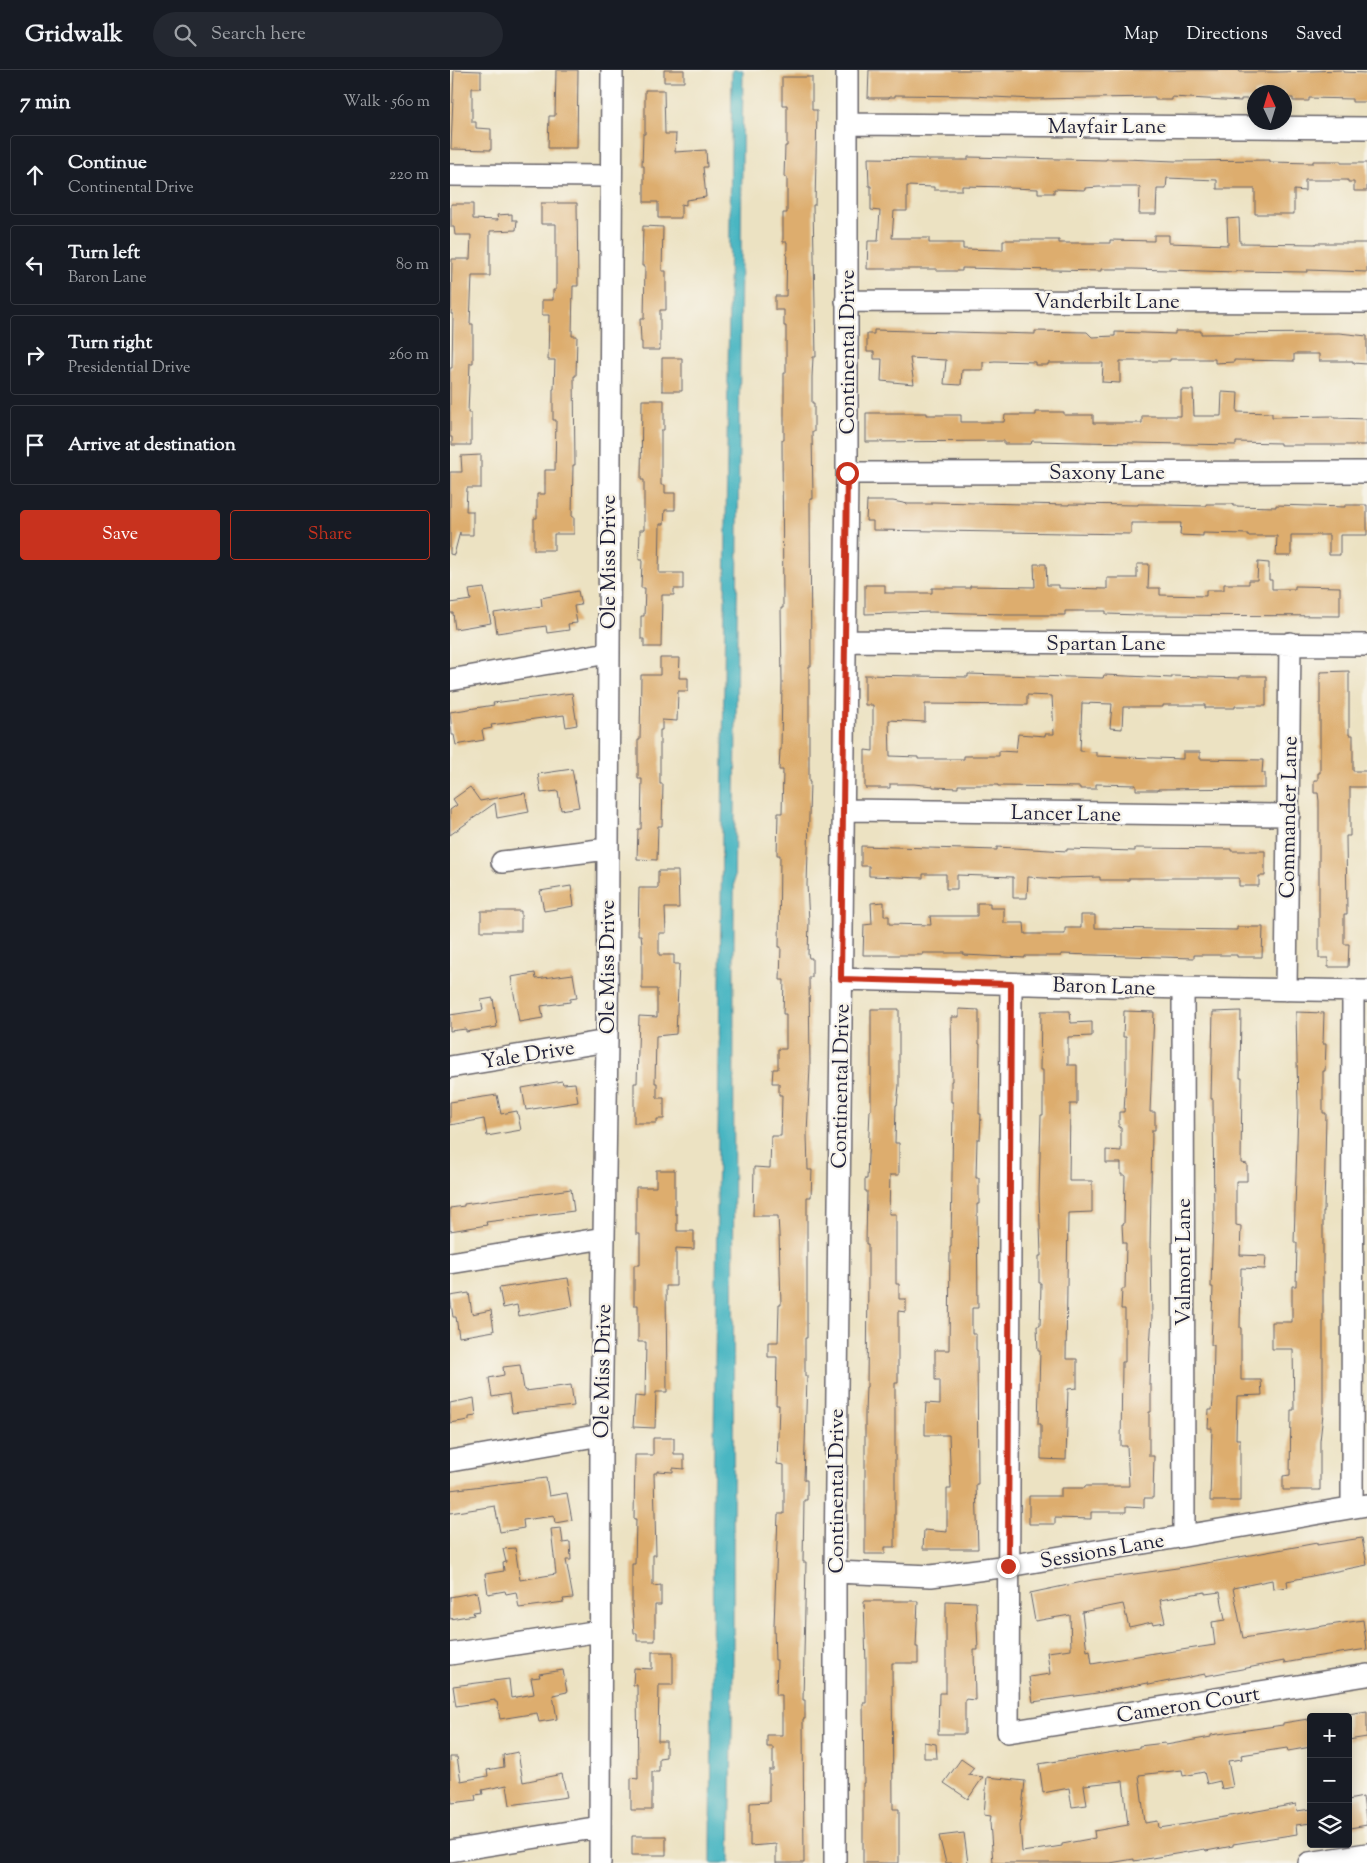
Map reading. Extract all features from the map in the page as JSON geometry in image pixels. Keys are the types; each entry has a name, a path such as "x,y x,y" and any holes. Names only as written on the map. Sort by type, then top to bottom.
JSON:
{"street":[{"name":"Ole Miss Drive","path":"600,1863 601,1435 607,1041 612,70"},
{"name":"Continental Drive","path":"835,1863 835,1572 847,473 847,70"},
{"name":"Mayfair Lane","path":"847,124 1367,128"},
{"path":"450,174 610,176"},
{"name":"Vanderbilt Lane","path":"846,300 1367,302"},
{"name":"Saxony Lane","path":"847,473 1367,472"},
{"name":"Spartan Lane","path":"845,641 1367,644"},
{"name":"Commander Lane","path":"1286,990 1290,644"},
{"path":"450,680 608,653"},
{"name":"Lancer Lane","path":"844,810 1289,815"},
{"path":"502,862 607,849"},
{"name":"Baron Lane","path":"841,979 1183,988 1360,990"},
{"path":"1008,1566 1011,984"},
{"name":"Valmont Lane","path":"1183,988 1184,1536"},
{"path":"1360,990 1360,1506"},
{"name":"Yale Drive","path":"450,1067 607,1041"},
{"path":"450,1263 604,1238"},
{"path":"450,1461 601,1435"},
{"name":"Sessions Lane","path":"835,1572 930,1576 1008,1566 1360,1506"},
{"name":"Cameron Court","path":"1008,1566 1008,1732 1367,1675"},
{"path":"450,1654 600,1631"},
{"path":"450,1851 600,1827"},
{"path":"1310,1863 1367,1854"}],"water":[{"path":"732,70 743,70 734,908 733,1668 730,1863 711,1863 713,1516"}],"building":[{"path":"454,70 481,71 481,88 472,88 472,122 476,122 476,128 491,129 491,150 451,149"},
{"path":"556,70 578,70 577,148 548,148 549,116 555,116"},
{"path":"664,70 684,70 684,82 664,82"},
{"path":"869,70 1238,70 1240,72 1279,72 1343,70 1343,72 1367,73 1367,102 1352,102 1352,99 1309,98 1309,101 1293,101 1292,85 1247,85 1247,99 1241,99 1241,101 1172,97 1172,100 1155,100 1155,97 1034,99 895,95 895,97 889,98 868,98"},
{"path":"782,77 812,77 812,110 817,110 815,205 813,205 816,357 813,357 812,377 814,432 812,432 813,499 810,499 811,666 809,666 810,782 807,885 808,954 809,958 812,958 812,977 809,977 810,1066 807,1135 808,1170 812,1170 811,1197 807,1197 807,1338 805,1338 805,1376 807,1376 804,1480 807,1480 807,1500 804,1500 803,1562 806,1562 803,1700 805,1700 805,1719 803,1719 804,1863 776,1863 776,1844 750,1846 750,1803 769,1802 769,1770 773,1770 773,1747 767,1747 767,1735 782,1735 782,1695 776,1695 777,1660 775,1660 774,1626 778,1514 784,1514 784,1465 777,1464 779,1405 776,1405 777,1357 768,1357 768,1342 778,1342 779,1305 781,1305 778,1216 753,1216 754,1167 770,1168 771,1136 781,1136 782,1095 779,1095 779,1083 772,1083 773,1069 778,1069 778,1049 786,1049 786,1014 783,1014 784,980 780,980 780,855 777,855 778,813 782,813 783,770 779,770 782,683 781,608 783,608 782,440 784,440 786,326 784,326 784,310 775,310 775,296 786,296 787,242 783,242 783,213 787,213 787,177 784,177 785,146 787,146 787,105 782,105"},
{"path":"645,90 664,90 665,134 676,134 675,152 706,150 707,167 703,167 706,197 686,200 686,205 681,204 681,218 658,218 658,202 644,202 644,166 642,166 643,134 645,134"},
{"path":"968,157 1175,161 1270,160 1270,162 1313,163 1313,161 1341,161 1341,163 1367,163 1367,191 1354,191 1354,182 1348,182 1348,180 1305,180 1305,191 1294,190 1294,214 1255,214 1255,189 1217,189 1217,180 1167,178 1166,189 1157,189 1156,214 1139,214 1140,187 1099,187 1085,188 1085,190 1054,189 1054,193 1038,193 1038,189 1009,187 962,186 962,190 934,190 934,187 907,186 907,211 894,211 892,238 929,238 929,243 963,243 963,249 1003,250 1003,240 1059,240 1059,243 1110,243 1110,240 1154,241 1154,235 1169,235 1169,243 1228,245 1227,219 1239,218 1240,243 1367,243 1367,272 1307,270 1307,272 1237,272 1133,269 1101,269 1101,271 962,268 962,271 937,271 937,269 867,269 868,241 878,241 880,211 871,210 868,158 968,160"},
{"path":"541,203 577,203 578,286 573,286 572,336 577,336 576,376 574,376 575,465 573,465 572,517 574,517 574,534 554,534 554,550 534,550 534,518 537,518 537,494 545,494 545,470 555,470 556,420 553,420 553,389 555,360 548,360 549,315 542,315 542,300 553,300 553,290 556,290 556,224 541,224"},
{"path":"451,204 473,204 473,219 498,220 497,215 512,214 512,220 517,220 516,230 490,231 490,276 472,276 470,324 473,324 473,363 470,363 468,413 471,413 471,445 452,445 452,437 450,437 450,368 452,368 453,314 451,314 452,259 470,259 471,235 455,235 454,227 451,227"},
{"path":"643,226 663,227 662,271 666,271 666,310 660,310 660,350 642,350 640,319 644,319 645,266 642,266"},
{"path":"874,330 1035,334 1035,331 1087,332 1092,337 1115,336 1115,332 1175,334 1175,331 1201,331 1201,334 1339,333 1367,336 1367,364 1353,363 1353,361 1319,361 1319,354 1294,354 1294,361 1234,360 1234,362 1215,363 1215,359 1170,359 1170,361 1120,361 1120,383 1102,382 1103,363 1048,363 1048,365 1035,365 1035,362 995,361 983,362 983,370 962,370 961,385 944,384 946,360 910,358 914,384 881,381 882,359 874,359 874,352 867,352 867,334 874,334"},
{"path":"662,358 682,358 682,391 662,391"},
{"path":"1181,390 1193,390 1194,416 1221,416 1222,392 1238,393 1237,412 1272,413 1272,417 1334,416 1334,418 1367,419 1367,445 1280,445 1280,443 1236,442 1236,445 1032,441 1031,444 1004,444 1004,441 866,442 866,413 961,415 961,422 1004,422 1005,415 1036,415 1036,412 1064,412 1064,415 1093,415 1093,423 1142,423 1142,416 1181,416"},
{"path":"642,400 664,400 664,430 661,430 661,485 665,485 665,493 675,493 675,510 665,510 664,524 660,524 659,573 683,573 683,589 674,589 674,595 662,595 661,647 644,647 644,639 641,639 641,616 644,616 645,588 641,588 642,560 639,560 640,530 644,530 644,480 641,480"},
{"path":"481,455 481,488 467,488 466,511 473,511 473,535 460,535 460,532 454,555 450,554 450,472 462,472 461,456"},
{"path":"867,501 893,501 908,504 932,504 932,502 1206,506 1206,504 1233,504 1233,506 1276,507 1276,505 1345,507 1345,505 1367,505 1367,535 1340,535 1340,555 1329,555 1329,535 1291,535 1291,556 1276,556 1277,536 1203,533 1203,536 1180,535 1181,523 1131,523 1131,534 873,530 873,521 866,521"},
{"path":"1258,562 1269,563 1269,580 1272,580 1272,589 1295,589 1295,586 1340,587 1340,616 1140,615 1106,614 1106,611 1065,611 1065,615 932,612 865,614 865,585 885,585 885,593 932,593 932,588 970,588 970,586 1035,587 1034,564 1046,564 1047,585 1059,585 1059,588 1107,589 1107,578 1137,578 1137,564 1149,564 1148,588 1160,588 1160,595 1206,596 1206,590 1224,590 1224,584 1249,584 1249,580 1257,580"},
{"path":"484,588 491,623 455,629 453,613 450,613 450,603 471,600 469,590"},
{"path":"578,591 581,605 574,606 577,623 568,624 569,630 547,633 546,626 497,633 494,613 542,606 541,598"},
{"path":"660,658 680,658 679,678 688,678 688,691 678,691 677,721 662,720 662,730 660,730 660,784 663,784 662,826 658,826 657,860 637,859 638,829 641,829 642,779 638,779 638,740 640,740 641,675 660,675"},
{"path":"1349,671 1349,735 1353,735 1353,771 1367,771 1367,787 1350,787 1350,836 1346,836 1347,914 1344,914 1344,944 1349,944 1348,967 1328,967 1328,958 1319,958 1319,801 1318,793 1314,793 1314,780 1318,780 1318,773 1320,773 1320,672"},
{"path":"968,674 1103,678 1104,675 1172,678 1172,676 1240,678 1240,676 1266,676 1266,706 1235,706 1235,708 1205,708 1205,705 1123,707 1122,729 1110,728 1112,704 1082,703 1080,751 1096,752 1096,756 1183,759 1183,752 1200,752 1200,759 1263,760 1262,773 1265,773 1265,788 1136,790 1136,785 1096,784 1096,789 1080,789 1080,787 998,785 958,785 958,788 890,784 890,788 865,788 865,750 873,751 873,705 865,705 865,675 968,677","holes":["1027,695 1052,696 1054,734 1045,734 1045,736 1018,734 1016,752 999,751 999,756 964,756 964,759 918,759 918,757 890,756 889,720 925,722 925,704 1027,705"]},
{"path":"572,693 577,725 566,727 564,715 491,725 492,728 482,730 484,740 456,745 454,735 452,735 450,712 494,705 493,703"},
{"path":"572,769 579,807 561,810 558,791 541,793 538,774"},
{"path":"470,787 480,801 525,793 529,812 497,818 495,803 450,835 450,810 457,805 453,799"},
{"path":"861,846 997,850 997,847 1067,851 1067,849 1135,851 1135,848 1265,851 1265,876 1259,876 1259,886 1239,886 1239,878 1129,878 1129,880 1100,880 1100,877 1059,879 1028,877 1027,898 1013,898 1013,877 957,875 957,889 946,889 946,874 923,874 923,878 869,876 869,866 861,866"},
{"path":"658,871 678,871 679,908 665,908 666,933 659,933 659,955 674,955 674,964 679,964 676,1034 656,1036 655,1083 657,1083 657,1098 664,1098 664,1119 657,1119 657,1123 634,1123 634,1083 637,1083 639,1016 657,1017 657,989 642,989 642,943 641,935 638,935 639,888 658,888"},
{"path":"571,886 574,906 544,911 540,891"},
{"path":"884,902 884,916 889,916 889,924 931,925 930,916 977,916 977,903 990,903 990,908 1004,908 1004,923 1024,923 1025,934 1065,934 1065,928 1081,928 1081,915 1095,915 1095,928 1237,930 1237,927 1263,927 1262,957 1194,955 1194,958 1061,954 1061,956 1025,956 1025,958 964,955 964,953 863,955 864,925 872,924 871,903"},
{"path":"481,911 521,911 521,931 481,931"},
{"path":"535,973 536,979 573,974 577,998 570,999 570,1002 541,1006 543,1018 519,1022 511,977"},
{"path":"493,998 497,1027 466,1032 466,1029 450,1031 450,1015 483,1010 481,1000"},
{"path":"871,1009 899,1009 899,1085 896,1105 895,1143 899,1143 899,1175 890,1175 889,1214 896,1214 896,1284 899,1284 899,1299 906,1299 906,1312 898,1311 898,1383 895,1383 895,1547 885,1547 885,1554 865,1554 868,1244 866,1244 867,1191 865,1191 865,1179 867,1179 871,1110"},
{"path":"959,1009 979,1010 979,1114 981,1114 980,1139 977,1139 976,1178 979,1178 979,1204 977,1204 978,1308 972,1308 972,1334 976,1334 977,1350 978,1484 976,1484 978,1549 923,1549 924,1530 947,1532 947,1489 951,1489 949,1435 925,1435 925,1419 926,1403 940,1404 940,1380 935,1380 935,1350 949,1350 953,1102 951,1102 951,1017 959,1017"},
{"path":"1041,1011 1070,1011 1071,1023 1092,1022 1092,1036 1068,1037 1068,1065 1077,1065 1077,1104 1070,1104 1069,1181 1092,1181 1092,1212 1068,1213 1066,1359 1077,1359 1077,1388 1068,1389 1066,1460 1041,1459 1041,1424 1038,1424 1040,1351 1038,1351 1037,1326 1040,1326 1041,1283 1039,1283 1039,1256 1041,1256 1039,1195 1041,1115 1043,1115 1043,1070 1040,1070"},
{"path":"1124,1011 1154,1012 1150,1112 1155,1112 1155,1130 1152,1130 1150,1248 1152,1317 1149,1385 1151,1385 1151,1412 1149,1412 1149,1456 1154,1456 1153,1498 1144,1498 1144,1508 1126,1507 1126,1512 1091,1512 1091,1519 1055,1518 1055,1524 1029,1524 1029,1496 1061,1496 1061,1488 1129,1486 1127,1446 1121,1446 1122,1362 1125,1362 1125,1309 1121,1309 1122,1289 1125,1289 1126,1243 1123,1243 1122,1224 1124,1224 1125,1175 1121,1175 1121,1163 1106,1163 1106,1150 1121,1151 1119,1112 1124,1112 1126,1076 1126,1037 1123,1037"},
{"path":"1241,1011 1241,1163 1247,1164 1247,1181 1236,1181 1236,1225 1241,1226 1240,1255 1266,1256 1265,1269 1241,1268 1241,1380 1261,1380 1262,1395 1237,1396 1236,1439 1240,1439 1240,1501 1210,1501 1212,1428 1208,1428 1209,1410 1212,1410 1213,1401 1214,1345 1211,1345 1214,1224 1213,1099 1211,1099 1213,1012"},
{"path":"1296,1012 1324,1013 1323,1044 1326,1044 1325,1071 1323,1071 1323,1113 1326,1113 1323,1212 1323,1414 1320,1441 1320,1490 1283,1490 1283,1476 1290,1475 1291,1410 1294,1410 1293,1349 1272,1349 1272,1322 1292,1322 1292,1286 1296,1286 1297,1243 1294,1243 1298,1107"},
{"path":"562,1081 563,1084 575,1083 578,1102 526,1110 522,1088"},
{"path":"497,1095 501,1114 517,1111 521,1130 487,1136 484,1119 450,1125 450,1102"},
{"path":"656,1170 675,1170 677,1231 694,1231 694,1249 676,1248 676,1286 666,1286 667,1392 656,1392 655,1428 633,1427 635,1396 645,1397 646,1342 638,1342 638,1305 634,1305 634,1265 640,1265 640,1234 636,1234 636,1187 656,1187"},
{"path":"571,1189 574,1211 486,1222 487,1225 450,1231 450,1208 464,1206 464,1204"},
{"path":"568,1278 573,1306 519,1316 517,1305 503,1308 499,1288"},
{"path":"469,1293 472,1314 491,1310 494,1331 459,1337 456,1317 453,1317 450,1296"},
{"path":"520,1365 526,1391 571,1385 574,1406 512,1413 509,1394 492,1397 489,1378 504,1375 503,1367"},
{"path":"474,1398 476,1416 469,1417 469,1420 450,1423 450,1403"},
{"path":"653,1438 674,1438 674,1454 684,1454 684,1469 673,1468 673,1472 657,1471 657,1473 654,1473 656,1555 653,1555 653,1586 661,1585 661,1605 655,1605 655,1641 637,1641 637,1633 634,1633 632,1605 632,1564 635,1564 636,1519 634,1519 635,1455 653,1455"},
{"path":"546,1478 549,1496 567,1493 572,1520 555,1523 554,1516 523,1520 524,1528 500,1532 495,1506 450,1513 450,1490"},
{"path":"561,1528 563,1543 570,1542 571,1560 566,1560 573,1598 563,1599 564,1602 519,1608 516,1592 506,1594 505,1591 488,1594 485,1574 504,1571 503,1563 506,1562 503,1549 515,1548 520,1580 556,1574 551,1529"},
{"path":"1362,1538 1367,1565 1287,1581 1288,1587 1273,1589 1272,1580 1233,1588 1243,1638 1363,1620 1367,1649 1033,1702 1029,1677 1050,1674 1047,1652 1071,1649 1070,1615 1035,1621 1030,1593 1092,1580 1184,1567 1317,1543 1317,1545","holes":["1205,1592 1205,1594 1220,1592 1225,1620 1212,1622 1215,1645 1092,1664 1090,1650 1087,1651 1082,1612 1123,1604 1129,1627 1152,1622 1153,1624 1165,1622 1160,1600"]},
{"path":"477,1592 480,1611 473,1612 474,1615 450,1619 450,1597"},
{"path":"864,1601 918,1601 916,1647 918,1647 918,1663 892,1663 893,1809 899,1809 899,1863 863,1863 863,1703 866,1703"},
{"path":"946,1601 976,1602 978,1650 974,1650 975,1700 965,1699 965,1734 938,1734 939,1693 946,1693"},
{"path":"652,1652 673,1652 673,1685 659,1685 658,1741 666,1741 666,1757 659,1758 659,1772 652,1772 652,1810 631,1810 631,1778 638,1779 637,1685 633,1685 634,1668 652,1669"},
{"path":"563,1670 567,1692 553,1695 557,1719 539,1722 537,1713 500,1719 495,1700 456,1706 453,1686 509,1679 511,1698 534,1694 531,1678 540,1677 539,1674"},
{"path":"1367,1711 1367,1737 1352,1739 1352,1713"},
{"path":"1307,1719 1307,1748 1288,1751 1287,1748 1241,1755 1242,1759 1228,1761 1233,1787 1222,1789 1220,1781 1207,1784 1204,1772 1183,1776 1182,1770 1139,1775 1145,1823 1158,1821 1159,1828 1296,1804 1297,1811 1307,1810 1307,1824 1296,1825 1297,1834 1233,1844 1233,1846 1206,1851 1205,1849 1134,1861 1134,1859 1110,1863 993,1863 991,1816 984,1815 987,1777 1025,1781 1020,1826 1022,1852 1062,1846 1062,1844 1095,1838 1094,1831 1128,1825 1123,1781 1084,1785 1087,1805 1072,1807 1069,1788 1043,1793 1039,1764 1139,1748 1139,1746 1165,1743 1166,1745 1211,1737 1211,1735 1283,1725 1283,1723"},
{"path":"924,1742 936,1744 937,1758 924,1758"},
{"path":"518,1752 523,1782 562,1774 567,1797 510,1805 507,1785 482,1790 483,1794 475,1795 476,1800 452,1803 450,1757 457,1757 461,1781 488,1776 487,1770 504,1767 503,1755"},
{"path":"961,1759 974,1768 968,1775 983,1777 968,1799 944,1783"},
{"path":"1363,1797 1367,1825 1352,1828 1352,1799"},
{"path":"964,1833 968,1863 946,1863 939,1836"},
{"path":"632,1836 666,1836 666,1855 632,1855"}],"route":[{"path":"847,473 841,979 1011,984 1008,1566"}]}
